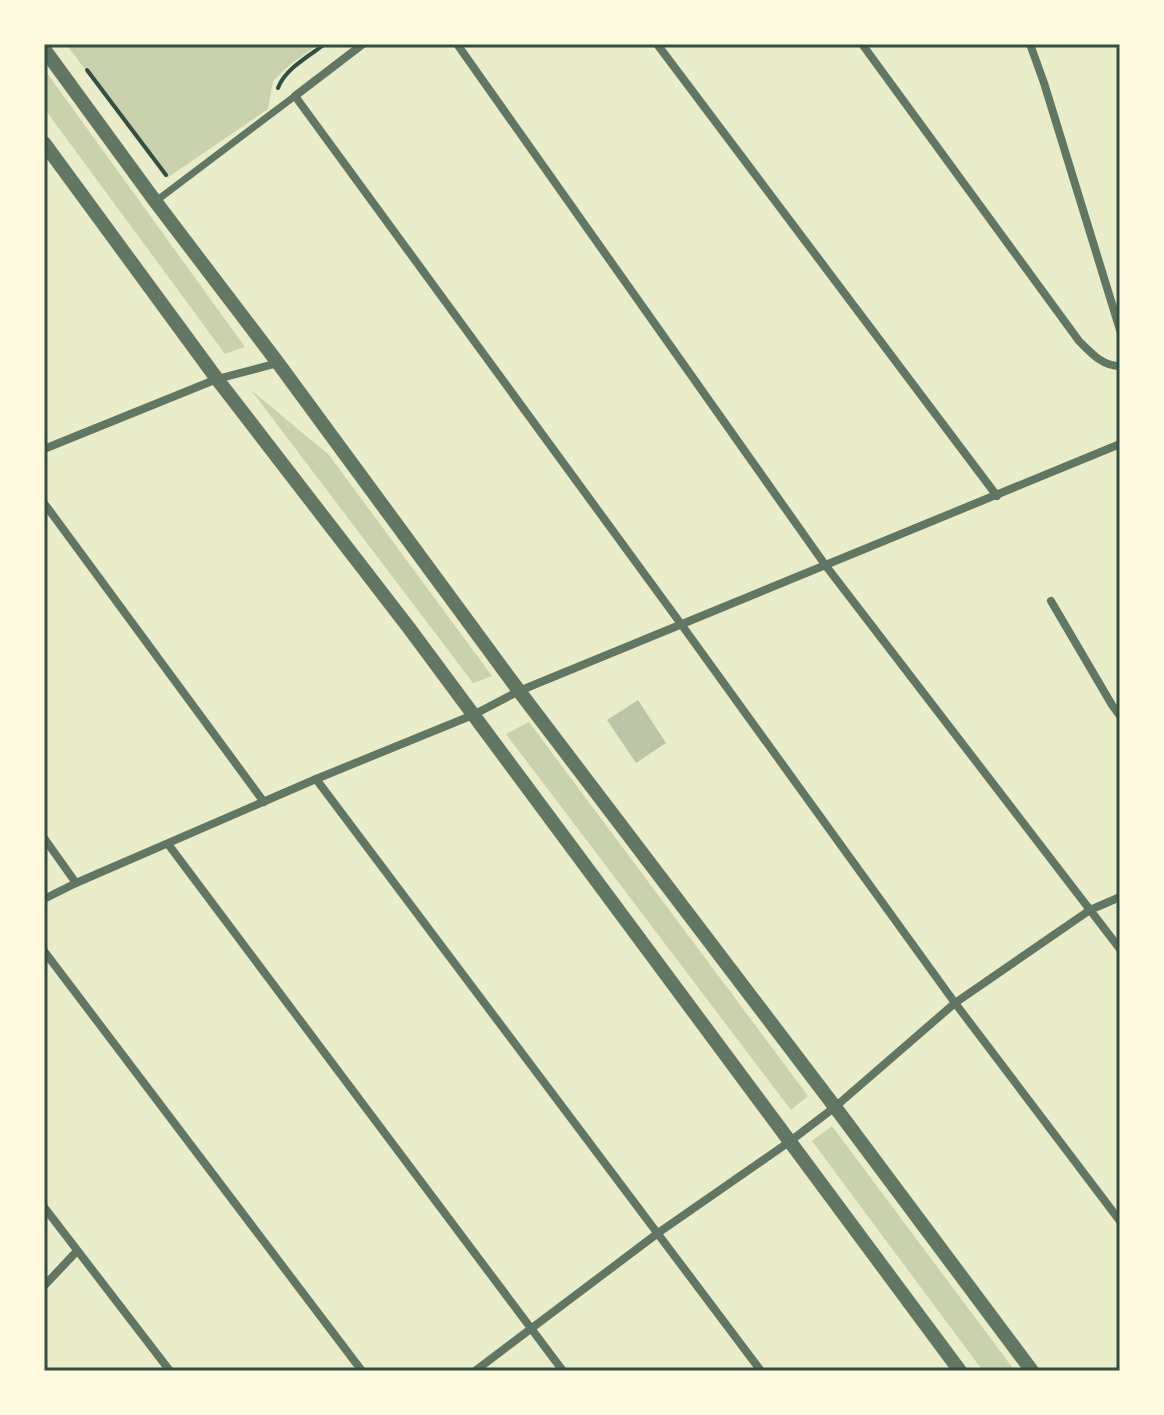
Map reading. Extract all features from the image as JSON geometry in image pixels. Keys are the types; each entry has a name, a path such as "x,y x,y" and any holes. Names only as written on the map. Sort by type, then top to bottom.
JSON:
{"street":[{"path":"155,201 363,44"},
{"path":"457,44 826,566 1120,949"},
{"path":"657,44 997,496"},
{"path":"862,44 1079,341 1096,358 1120,366"},
{"path":"1030,44 1120,330"},
{"path":"44,49 519,691 1032,1371"},
{"path":"295,96 955,1003 1120,1221"},
{"path":"44,143 217,379 473,715 960,1371"},
{"path":"44,449 217,379 278,363"},
{"path":"44,899 316,779 473,715 519,691 1120,444"},
{"path":"44,503 264,802"},
{"path":"1051,601 1120,716"},
{"path":"316,779 761,1371"},
{"path":"44,838 76,883"},
{"path":"168,844 563,1371"},
{"path":"475,1371 658,1233 835,1107 955,1003 1090,910 1120,897"},
{"path":"44,951 362,1371"},
{"path":"44,1207 170,1371"},
{"path":"44,1286 77,1251"}],"path":[{"path":"85,68 174,187"}],"green space":[{"path":"66,44 319,44 273,81 268,109 167,178"},
{"path":"44,69 245,347 225,354 44,108"},
{"path":"251,390 329,455 492,676 473,683"},
{"path":"529,722 808,1096 791,1110 506,734"},
{"path":"832,1126 1015,1371 983,1371 812,1141"}],"building":[{"path":"638,700 666,743 636,763 607,720"}]}
